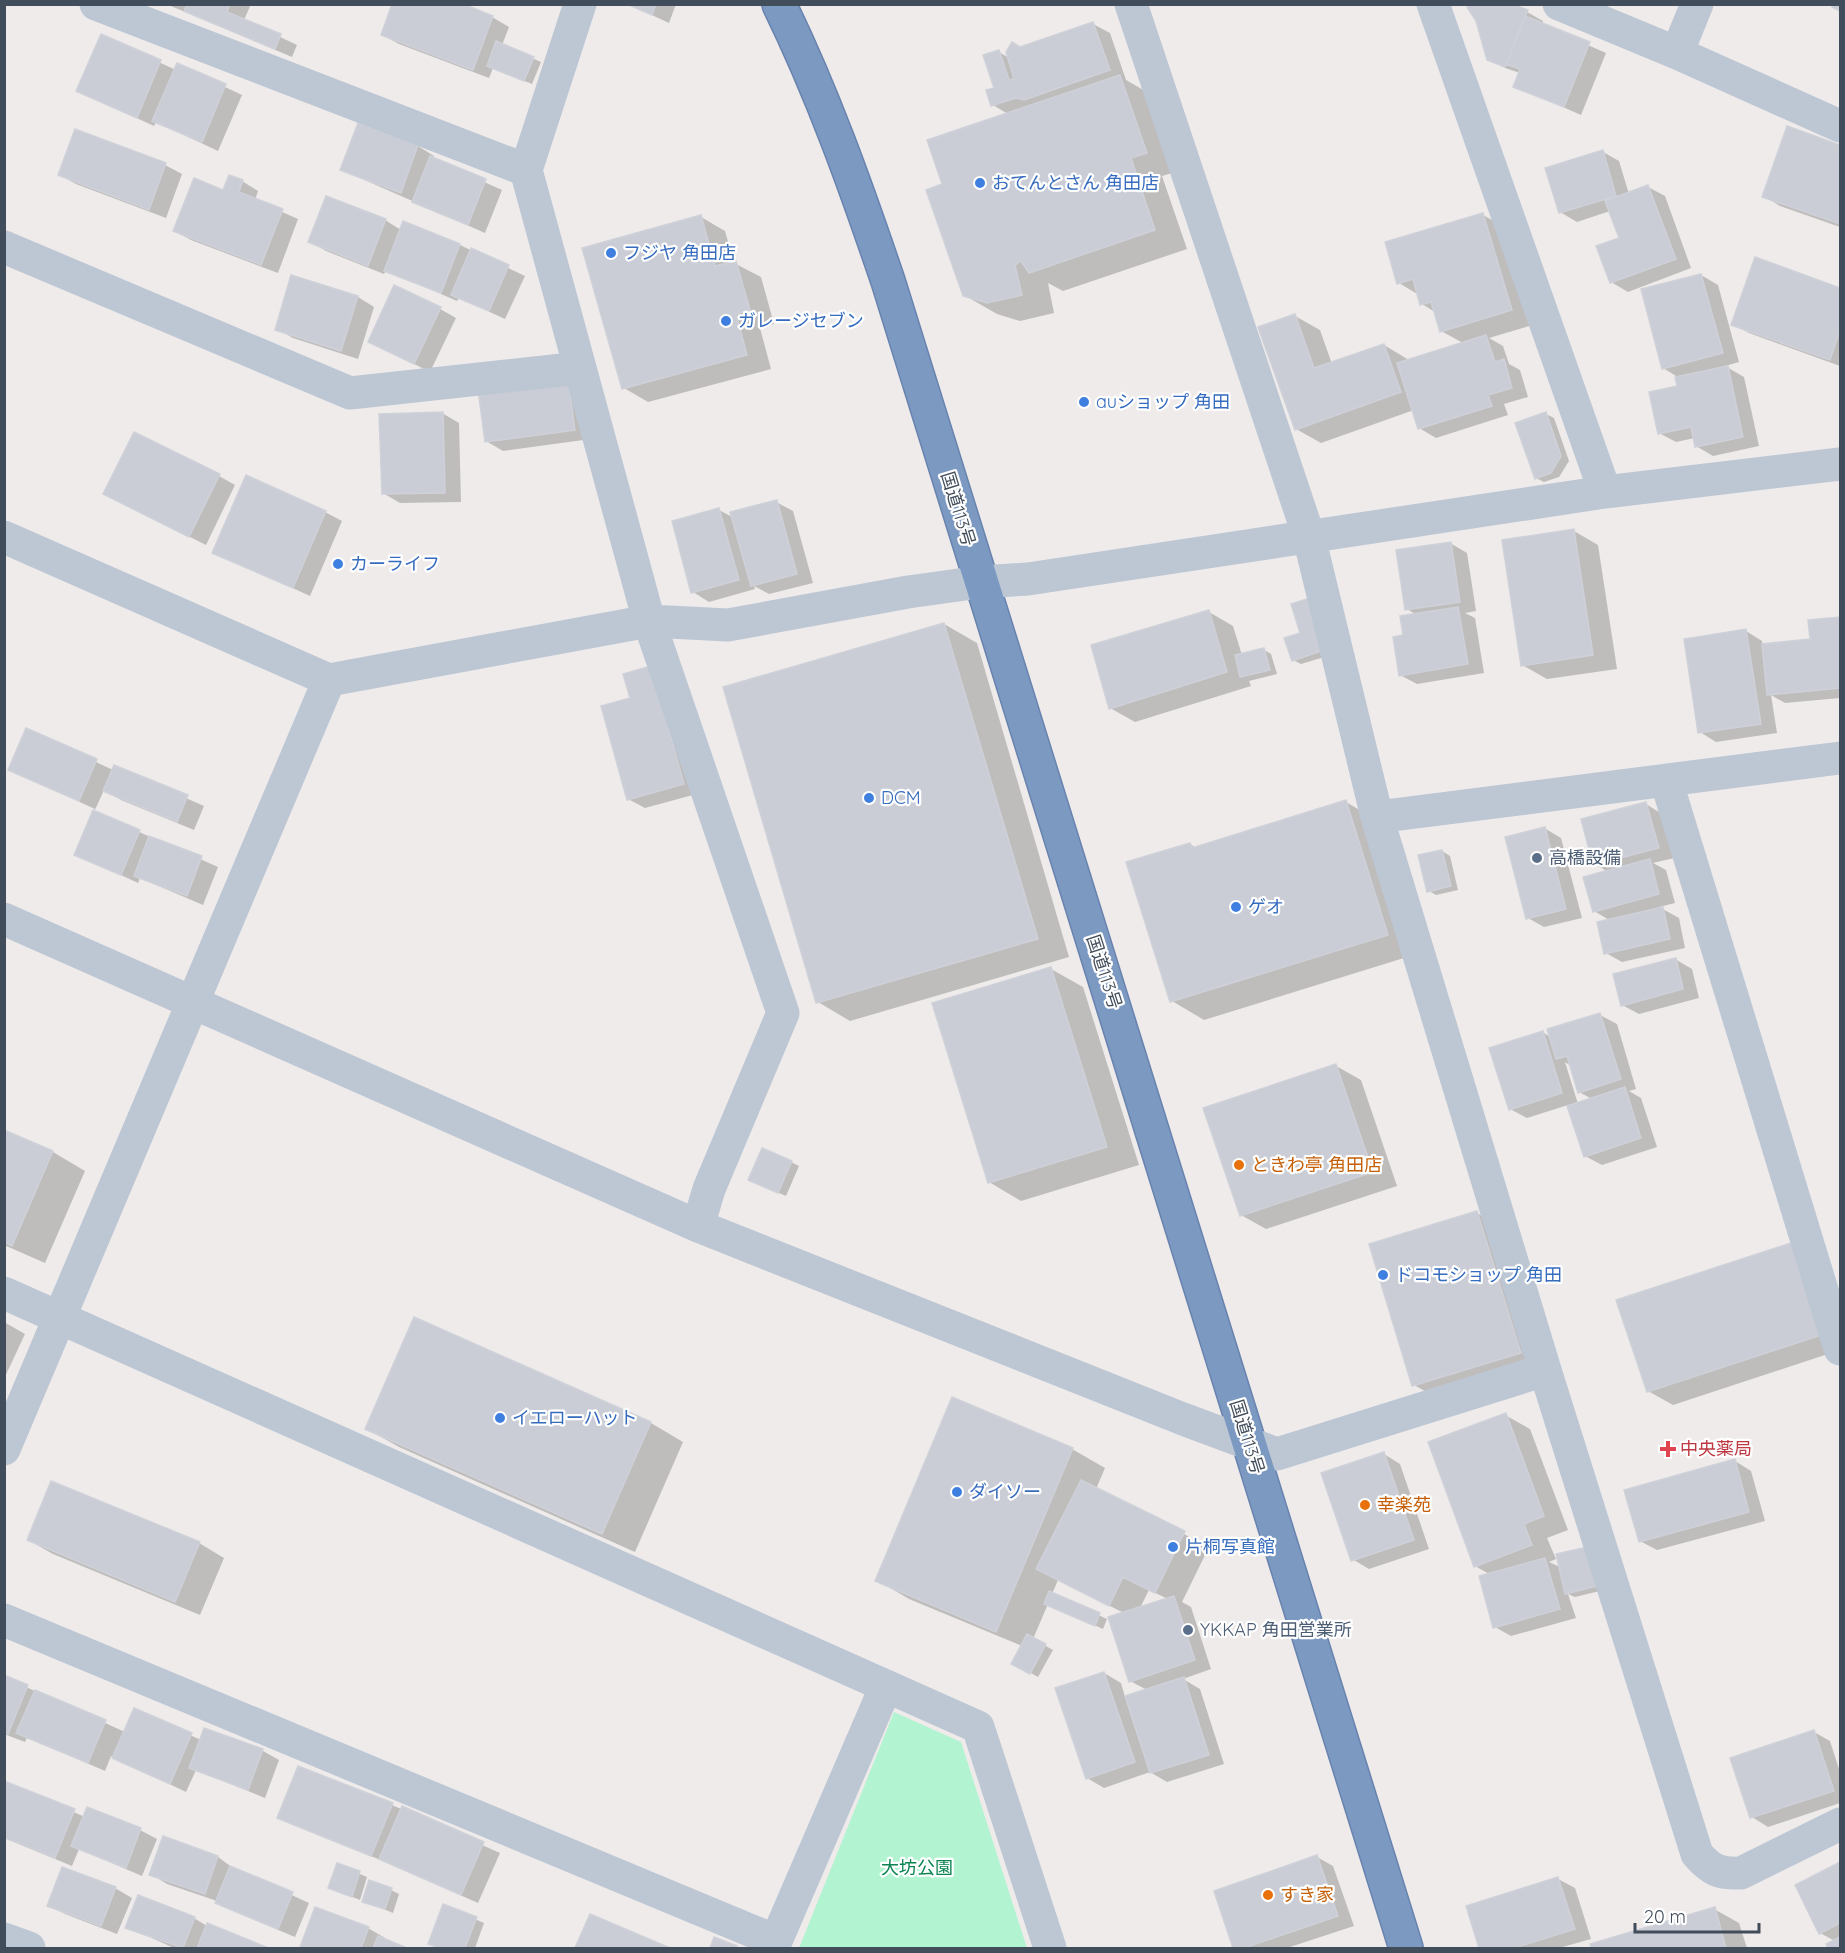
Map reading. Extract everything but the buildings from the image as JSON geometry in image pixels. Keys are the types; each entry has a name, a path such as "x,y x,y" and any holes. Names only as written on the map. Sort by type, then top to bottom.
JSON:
{"highway":[{"name":"国道113号","path":"779,4 803,54 851,173 888,281 1249,1444 1310,1632 1406,1948"}],"street":[{"path":"96,4 526,170"},
{"path":"580,4 526,170 649,621 783,1013 709,1189 698,1226"},
{"path":"1131,4 1309,537 1377,817 1545,1370 1697,1854 1712,1870 1724,1874 1741,1873 1840,1824"},
{"path":"1433,4 1605,492"},
{"path":"1558,4 1677,53 1840,126"},
{"path":"1677,53 1696,4"},
{"path":"4,246 350,393 580,368"},
{"path":"4,537 329,680 649,621 728,625 980,582 1028,579 1605,492 1840,464"},
{"path":"4,1449 329,680"},
{"path":"1377,817 1840,758"},
{"path":"1666,780 1840,1349"},
{"path":"4,919 698,1226 1277,1454 1545,1370"},
{"path":"4,1293 978,1727 1050,1948"},
{"path":"4,1620 774,1945 886,1686"},
{"path":"4,1939 29,1948"}],"green space":[{"name":"大坊公園","path":"894,1712 961,1742 1027,1948 799,1948"}],"place":[{"name":"おてんとさん 角田店","path":"980,183"},
{"name":"フジヤ 角田店","path":"611,253"},
{"name":"ガレージセブン","path":"726,321"},
{"name":"auショップ 角田","path":"1084,402"},
{"name":"カーライフ","path":"338,564"},
{"name":"DCM","path":"869,798"},
{"name":"高橋設備","path":"1537,858"},
{"name":"ゲオ","path":"1236,907"},
{"name":"ときわ亭 角田店","path":"1239,1165"},
{"name":"ドコモショップ 角田","path":"1383,1275"},
{"name":"イエローハット","path":"500,1418"},
{"name":"中央薬局","path":"1668,1449"},
{"name":"ダイソー","path":"957,1492"},
{"name":"幸楽苑","path":"1365,1505"},
{"name":"片桐写真館","path":"1173,1547"},
{"name":"YKKAP 角田営業所","path":"1188,1630"},
{"name":"すき家","path":"1268,1895"}]}
